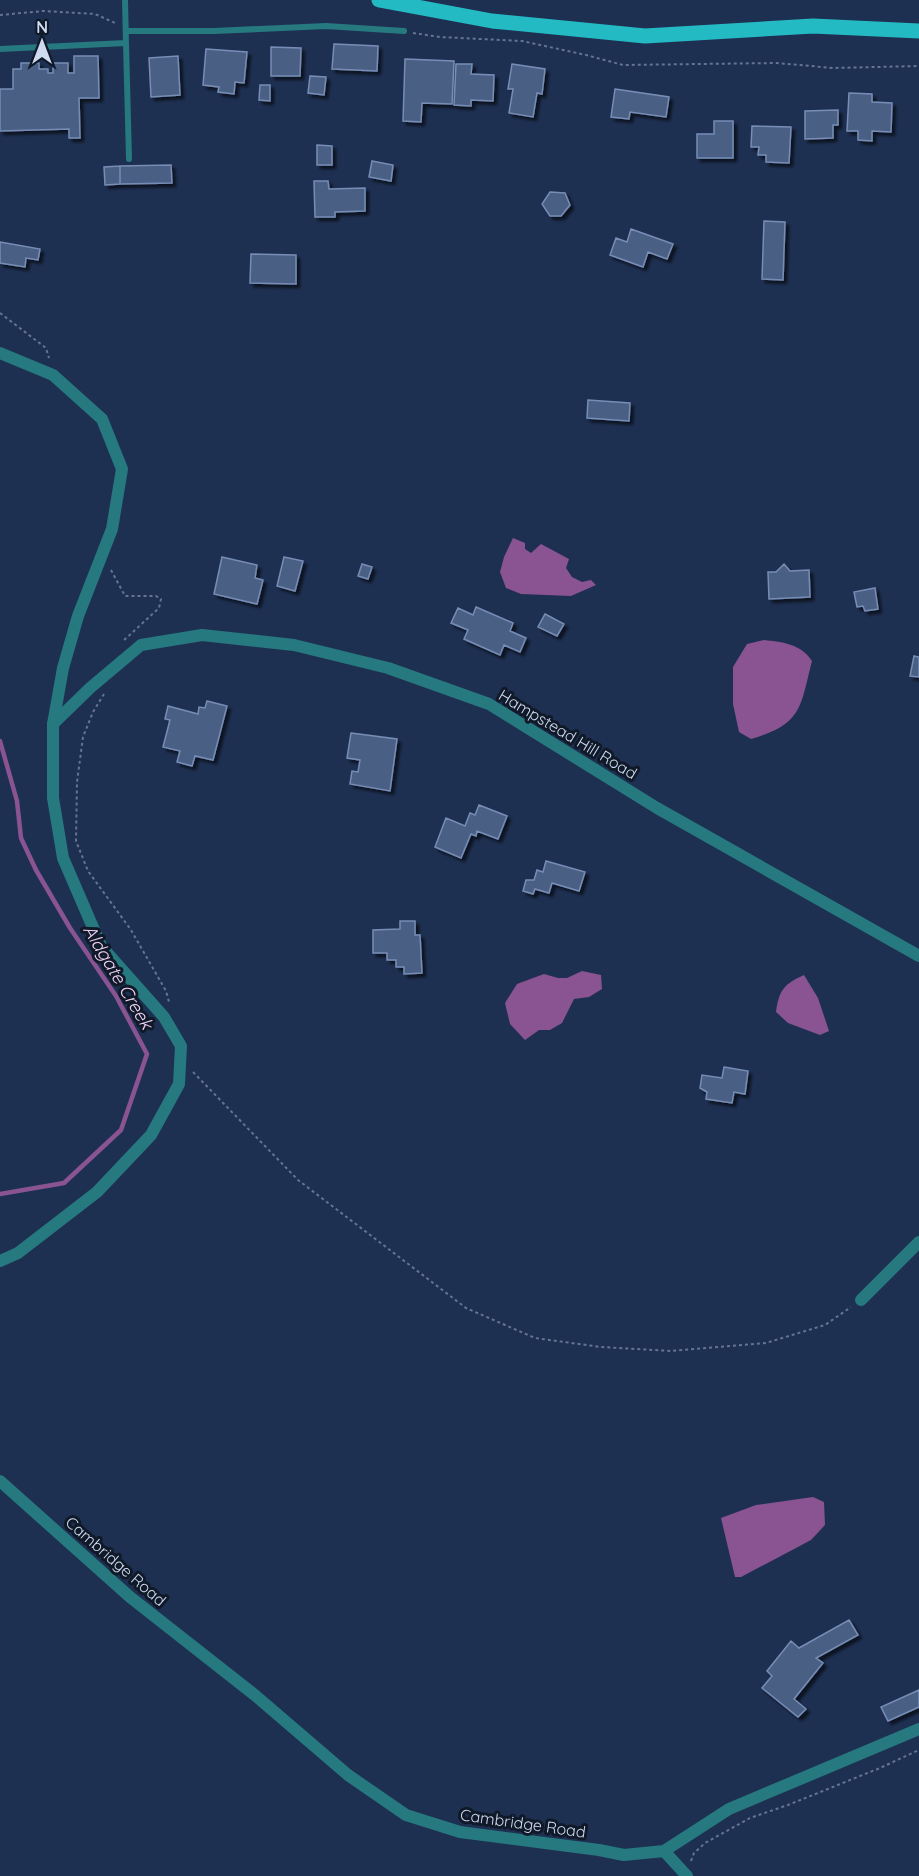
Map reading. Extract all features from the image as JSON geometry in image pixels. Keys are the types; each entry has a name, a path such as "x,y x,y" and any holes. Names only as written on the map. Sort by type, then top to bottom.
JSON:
{"main road":[{"path":"379,0 492,21 645,36 813,26 919,31"}],"street":[{"path":"0,353 53,375 102,419 122,469 112,529 78,616 63,668 53,724 53,798 63,858 101,946 164,1017 181,1046 179,1084 151,1135 97,1192 18,1253 0,1261"},
{"name":"Hampstead Hill Road","path":"53,724 141,645 202,635 294,645 388,668 489,704 657,808 919,956"},
{"path":"861,1300 919,1242"},
{"name":"Cambridge Road","path":"0,1480 130,1597 255,1696 348,1775 406,1815 460,1832 624,1855 664,1851 729,1809 919,1728"},
{"path":"664,1851 689,1870"}],"lane":[{"path":"125,0 129,159"},
{"path":"126,31 214,31 326,26 404,31"},
{"path":"0,49 126,43"}],"path":[{"path":"0,15 43,11 95,14 117,24"},
{"path":"404,31 417,35 440,37 522,41 622,65 777,63 833,68 919,66"},
{"path":"0,313 46,348 53,375"},
{"path":"102,555 125,596 156,596 161,599 159,608 121,644"},
{"path":"111,671 106,691 93,712 83,737 77,782 76,841 88,871 131,930 166,991 171,1009 164,1017"},
{"path":"180,1060 298,1180 466,1308 535,1338 601,1347 671,1351 766,1343 825,1325 861,1300"},
{"path":"689,1870 694,1853 705,1843 750,1818 880,1768 919,1750"}],"shaded area":[{"path":"513,538 525,543 525,549 531,553 541,544 569,559 566,568 572,577 582,582 591,580 596,585 571,596 521,594 506,588 500,572"},
{"path":"764,640 797,647 812,661 801,702 790,720 781,727 751,739 739,732 733,704 733,667 747,644"},
{"path":"582,971 601,975 602,989 589,997 574,999 562,1023 550,1030 539,1030 525,1040 510,1024 505,1003 517,984 544,974 567,978"},
{"path":"804,975 818,998 829,1031 820,1035 788,1023 776,1012 781,993 787,985"},
{"path":"813,1497 824,1502 825,1525 811,1540 741,1577 735,1577 721,1518 756,1505"}],"building":[{"path":"334,44 378,46 377,71 332,69"},
{"path":"271,47 301,48 300,76 271,76"},
{"path":"206,49 247,52 244,83 235,82 234,94 218,92 219,87 203,85"},
{"path":"74,56 98,56 99,98 79,98 80,138 69,138 69,129 0,131 0,89 13,89 13,69 21,69 21,63 39,63 39,69 48,69 48,73 53,73 53,63 68,63 68,73 74,73"},
{"path":"178,56 180,95 151,97 149,58"},
{"path":"405,59 454,61 452,104 422,103 421,122 403,121"},
{"path":"456,64 472,64 471,74 494,75 493,101 471,100 471,106 454,105"},
{"path":"512,64 545,69 542,94 537,93 533,117 509,113 513,89 508,89"},
{"path":"310,76 326,77 324,95 308,93"},
{"path":"260,85 270,85 270,101 259,100"},
{"path":"615,89 669,97 666,117 630,112 629,119 611,117"},
{"path":"849,93 872,94 872,102 892,103 891,132 872,131 872,141 858,140 858,131 847,131"},
{"path":"838,110 838,125 833,125 833,138 805,139 805,111"},
{"path":"714,121 733,121 733,158 697,158 697,134 714,134"},
{"path":"752,126 791,127 789,163 766,162 766,155 758,155 759,147 751,147"},
{"path":"317,145 332,146 332,165 317,165"},
{"path":"372,161 393,165 391,181 369,177"},
{"path":"171,165 172,183 120,184 120,166"},
{"path":"120,166 120,184 105,185 104,167"},
{"path":"314,181 328,181 329,189 365,188 365,211 335,212 335,217 315,217"},
{"path":"550,192 565,193 570,205 561,216 550,216 542,204"},
{"path":"764,221 785,222 783,280 762,279"},
{"path":"631,229 673,244 667,259 648,252 643,267 610,255 616,238 627,242"},
{"path":"0,242 40,249 38,260 26,258 25,267 0,263"},
{"path":"251,254 296,255 296,284 250,283"},
{"path":"588,400 630,403 629,421 587,418"},
{"path":"222,557 257,565 255,578 263,580 257,604 214,594"},
{"path":"284,557 303,561 295,591 277,586"},
{"path":"362,564 372,567 368,579 358,576"},
{"path":"784,564 790,571 809,570 810,597 769,599 768,572 776,572"},
{"path":"875,588 878,609 865,611 863,606 857,607 854,592"},
{"path":"476,607 513,623 510,631 526,638 520,652 504,645 500,655 464,639 468,630 451,623 458,608 473,615"},
{"path":"545,614 564,624 557,636 538,627"},
{"path":"914,656 919,657 919,677 910,676"},
{"path":"207,701 227,706 213,760 195,756 192,766 177,762 180,751 163,747 170,720 165,719 168,706 198,714 199,707 205,708"},
{"path":"351,733 397,739 390,791 350,784 352,771 358,772 360,760 347,758"},
{"path":"479,805 507,816 498,839 477,831 476,836 471,834 461,858 435,847 446,818 465,826 470,813 475,815"},
{"path":"546,861 585,872 579,891 552,883 549,893 535,889 533,894 523,891 526,880 534,880 537,870 543,872"},
{"path":"400,921 415,921 415,935 420,935 422,973 404,974 404,967 396,967 396,960 387,960 387,953 373,953 373,930 400,929"},
{"path":"724,1067 748,1071 745,1094 734,1092 732,1103 706,1099 707,1092 700,1088 702,1075 722,1078"},
{"path":"849,1620 858,1635 816,1658 823,1663 794,1699 806,1709 798,1717 762,1688 772,1676 767,1671 791,1641 799,1648"},
{"path":"919,1690 919,1707 888,1721 881,1707"}],"waterway":[{"name":"Aldgate Creek","path":"0,741 17,801 21,838 36,870 70,928 116,996 147,1054 121,1130 64,1183 0,1194"}]}
